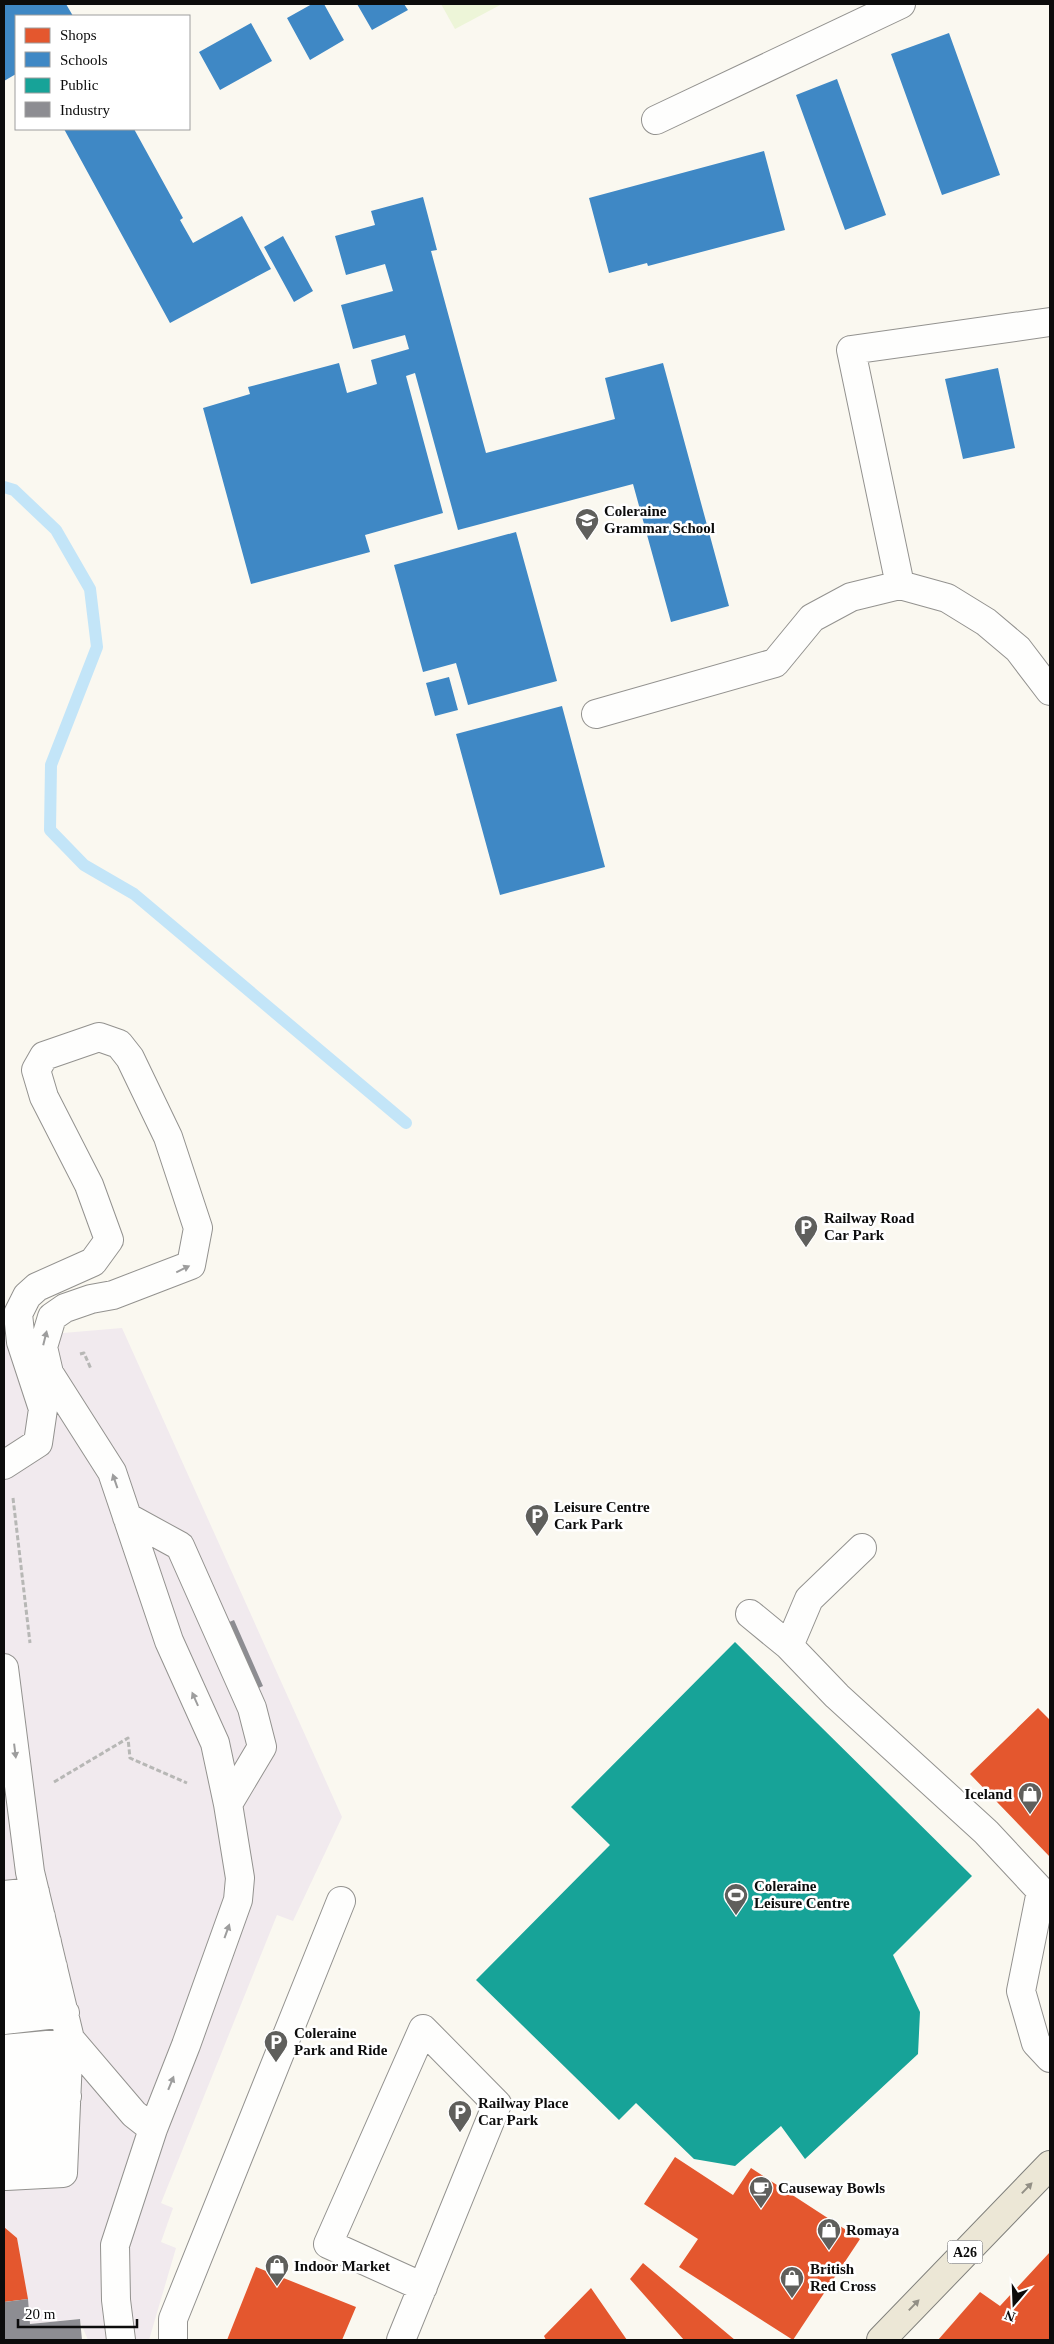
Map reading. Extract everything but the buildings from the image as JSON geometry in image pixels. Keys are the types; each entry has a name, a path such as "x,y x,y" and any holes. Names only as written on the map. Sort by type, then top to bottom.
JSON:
{"main road":[{"name":"A26","path":"881,2340 1050,2165"}],"street":[{"path":"656,120 902,4"},
{"path":"900,585 851,350 1050,322"},
{"path":"596,714 775,662 812,618 851,597 900,585 947,598 986,622 1018,649 1050,691"},
{"path":"4,1465 38,1442 43,1409 21,1342 18,1314 23,1301 37,1286 93,1262 109,1240 89,1185 44,1097 36,1070 44,1056 99,1038 119,1044 130,1058 168,1137 198,1228 191,1265 113,1295 91,1299 65,1308 52,1317 43,1347 49,1373 112,1472 169,1641 215,1743 228,1804 240,1878 238,1900 186,2045 153,2129 115,2245 116,2300 121,2340"},
{"path":"127,1517 180,1546 252,1708 262,1747 228,1804"},
{"path":"789,1646 809,1599 862,1548"},
{"path":"750,1614 789,1646 837,1696 986,1832 1041,1891 1022,1990 1036,2043 1050,2058"},
{"path":"4,1668 41,1918 66,2031 65,2134"},
{"path":"4,1895 41,1918"},
{"path":"173,2340 173,2319 341,1901"},
{"path":"4,1922 41,1918"},
{"path":"4,1947 41,1918"},
{"path":"4,1973 41,1918"},
{"path":"4,2000 66,2031 134,2114 153,2129"},
{"path":"4,2020 66,2031"},
{"path":"401,2340 497,2104 423,2029 328,2244 422,2287"},
{"path":"4,2049 66,2031"},
{"path":"4,2075 66,2031"},
{"path":"4,2101 65,2134"},
{"path":"4,2125 65,2134"},
{"path":"5,2163 65,2134"}],"path":[{"path":"47,1786 128,1738 130,1758 190,1785"}],"shaded area":[{"path":"122,1328 342,1817 293,1921 277,1915 161,2203 173,2208 161,2242 176,2248 149,2340 88,2340 79,2319 30,2324 17,2238 4,2227 4,1338"}],"green space":[{"path":"441,4 502,4 455,29"}],"waterway":[{"path":"4,487 14,490 56,530 90,589 97,647 51,765 50,830 84,865 134,894 406,1123"}],"place":[{"name":"Coleraine Grammar School","path":"587,541"},
{"name":"Railway Road Car Park","path":"806,1248"},
{"name":"Leisure Centre Cark Park","path":"537,1537"},
{"name":"Iceland","path":"1030,1815"},
{"name":"Coleraine Leisure Centre","path":"736,1916"},
{"name":"Coleraine Park and Ride","path":"276,2063"},
{"name":"Railway Place Car Park","path":"460,2133"},
{"name":"Causeway Bowls","path":"761,2209"},
{"name":"Romaya","path":"829,2251"},
{"name":"Indoor Market","path":"277,2287"},
{"name":"British Red Cross","path":"792,2299"}]}
